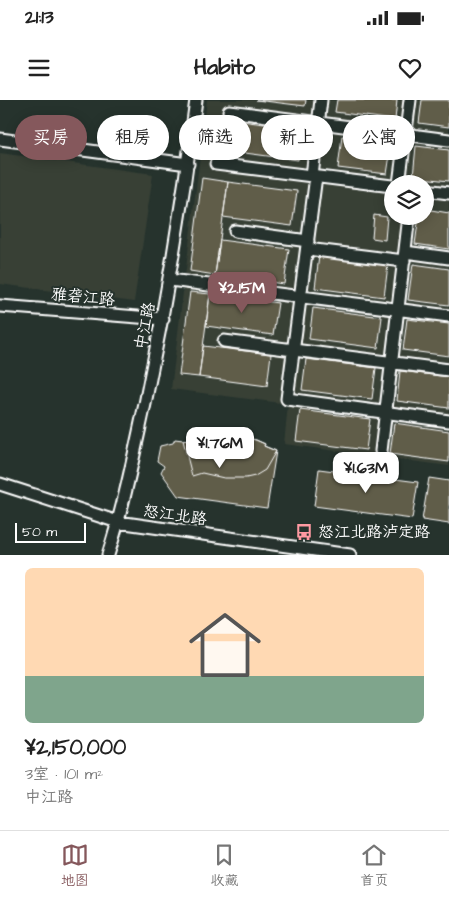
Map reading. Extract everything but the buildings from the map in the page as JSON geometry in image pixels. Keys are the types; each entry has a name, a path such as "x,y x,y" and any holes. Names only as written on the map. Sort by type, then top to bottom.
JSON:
{"street":[{"name":"中江路","path":"108,555 135,451 163,319 188,164 196,100"},
{"path":"319,115 321,100"},
{"path":"408,115 410,100"},
{"path":"229,111 261,115"},
{"path":"415,135 449,140"},
{"path":"0,139 188,164"},
{"path":"315,160 307,245 287,400 449,421"},
{"path":"400,175 402,160"},
{"path":"216,164 384,185"},
{"path":"434,191 449,193"},
{"path":"381,451 408,225"},
{"path":"235,231 307,245 404,256 449,258"},
{"path":"170,280 449,316"},
{"name":"雅砻江路","path":"0,306 163,319"},
{"path":"224,340 449,370"},
{"name":"怒江北路","path":"0,484 118,522 350,555"}],"shaded area":[{"path":"207,100 449,100 449,466 284,444 288,404 171,389 200,160 251,160 251,115 205,115"},
{"path":"0,153 15,155 15,160 51,160 153,174 134,302 0,284"}],"place":[{"name":"怒江北路泸定路","path":"304,532"}]}
